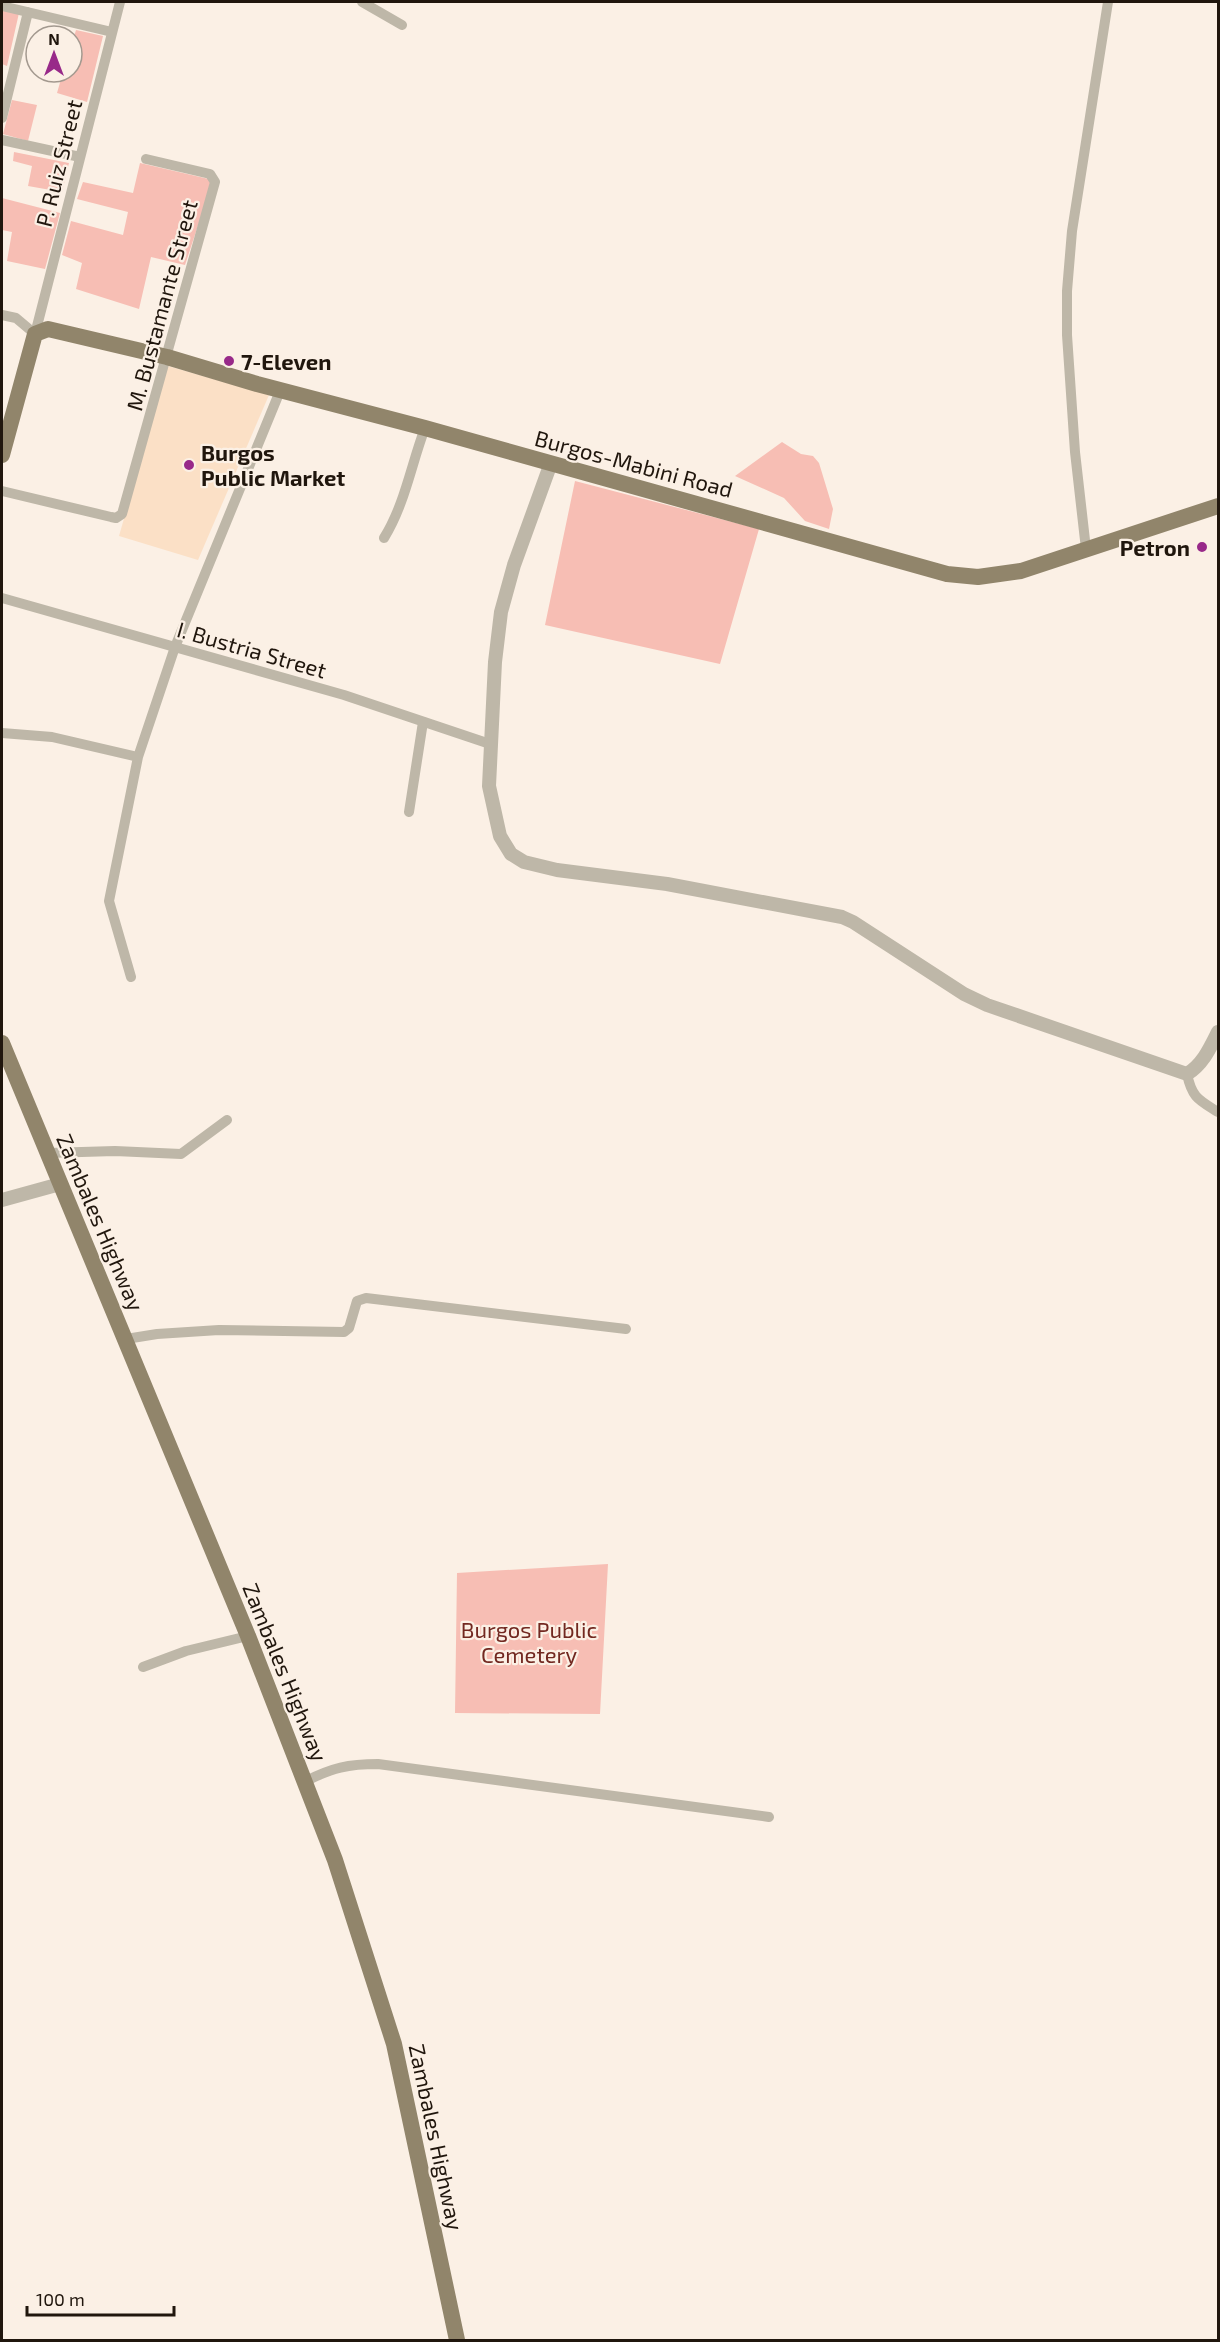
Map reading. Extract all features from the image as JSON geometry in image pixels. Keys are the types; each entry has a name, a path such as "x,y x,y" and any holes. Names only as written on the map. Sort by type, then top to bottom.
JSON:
{"main road":[{"name":"Burgos-Mabini Road","path":"35,334 48,329 167,357 947,574 978,577 1021,571 1218,506"},
{"path":"2,455 6,415 35,334"},
{"name":"Zambales Highway","path":"2,1044 248,1636 336,1860 394,2044 457,2340"}],"street":[{"name":"P. Ruiz Street","path":"35,334 120,2"},
{"path":"362,2 402,25"},
{"path":"1086,549 1075,452 1067,335 1067,291 1076,209 1108,2"},
{"path":"2,6 112,32"},
{"path":"2,118 28,12"},
{"path":"2,140 80,157"},
{"name":"M. Bustamante Street","path":"2,491 111,518 119,517 123,512 215,182 210,174 146,159"},
{"path":"2,315 16,318 35,334"},
{"path":"131,977 109,901 138,757 175,647 280,390"},
{"path":"384,538 405,492 414,457 425,429"},
{"path":"551,463 514,565 501,612 495,662 489,786 500,836 512,854 524,862 557,870 667,884 842,917 964,994 987,1005 1187,1074"},
{"name":"I. Bustria Street","path":"2,598 344,695 490,744"},
{"path":"410,812 423,722"},
{"path":"2,733 52,737 138,757"},
{"path":"1187,1074 1203,1060 1218,1032"},
{"path":"1187,1074 1194,1097 1218,1112"},
{"path":"48,1153 115,1151 181,1154 228,1120"},
{"path":"2,1200 60,1184"},
{"path":"126,1339 157,1334 219,1330 344,1332 349,1328 357,1301 366,1298 626,1329"},
{"path":"143,1667 186,1651 248,1636"},
{"path":"306,1781 334,1767 378,1764 769,1817"}],"shaded area":[{"name":"Burgos Public Market","path":"168,366 269,395 198,560 119,536"}],"green space":[{"path":"2,9 19,13 7,66 2,64"},
{"path":"84,32 103,36 87,102 57,93 60,84 84,84"},
{"path":"12,100 37,105 28,141 3,134"},
{"path":"14,152 69,163 62,192 28,186 32,166 13,161"},
{"path":"140,163 213,180 185,265 151,257 139,309 76,289 82,263 62,255 71,221 123,235 128,212 77,199 83,182 133,193"},
{"path":"2,198 60,213 45,269 7,261 12,232 2,230"},
{"path":"782,442 801,454 813,456 819,463 833,509 829,529 805,521 784,498 735,476"},
{"path":"575,481 759,529 720,664 545,625"},
{"name":"Burgos Public Cemetery","path":"608,1564 600,1714 455,1713 457,1573"}],"place":[{"name":"7-Eleven","path":"229,361"},
{"name":"Burgos Public Market","path":"189,465"},
{"name":"Petron","path":"1202,547"}]}
